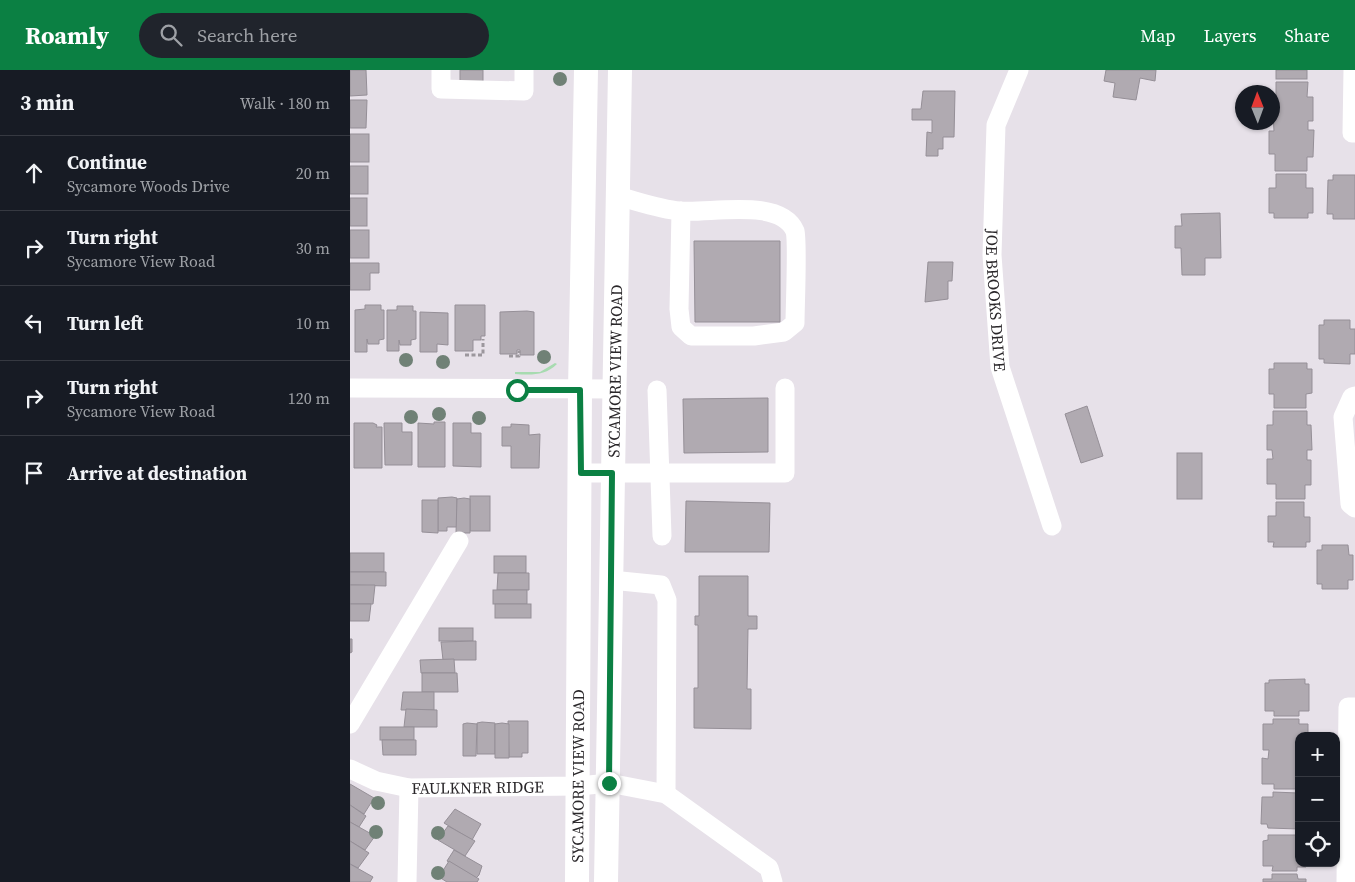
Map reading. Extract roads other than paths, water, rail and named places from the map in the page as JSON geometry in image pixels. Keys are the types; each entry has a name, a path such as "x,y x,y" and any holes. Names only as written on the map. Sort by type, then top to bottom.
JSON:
{"main road":[{"name":"SYCAMORE VIEW ROAD","path":"577,882 581,473 580,390 586,70"},
{"name":"SYCAMORE VIEW ROAD","path":"606,882 620,70"}],"street":[{"path":"441,70 441,89 524,91 524,70"},
{"name":"JOE BROOKS DRIVE","path":"1019,70 996,125 992,255 1000,367 1052,526"},
{"path":"1353,70 1354,133"},
{"path":"617,196 681,211 714,209 772,212 785,219 795,232 795,323 784,332 754,336 691,336 681,327 679,309 681,211"},
{"path":"350,388 614,389"},
{"path":"581,473 786,473 785,388"},
{"path":"657,390 662,473 662,536"},
{"path":"1355,396 1352,397 1343,417 1350,504 1355,508"},
{"path":"350,724 460,542"},
{"path":"611,580 661,584 667,600 666,794 768,877"},
{"path":"1346,882 1352,800 1351,707"},
{"name":"FAULKNER RIDGE","path":"350,769 376,781 409,788 579,786 609,783 666,794"},
{"path":"407,882 409,788"}]}
